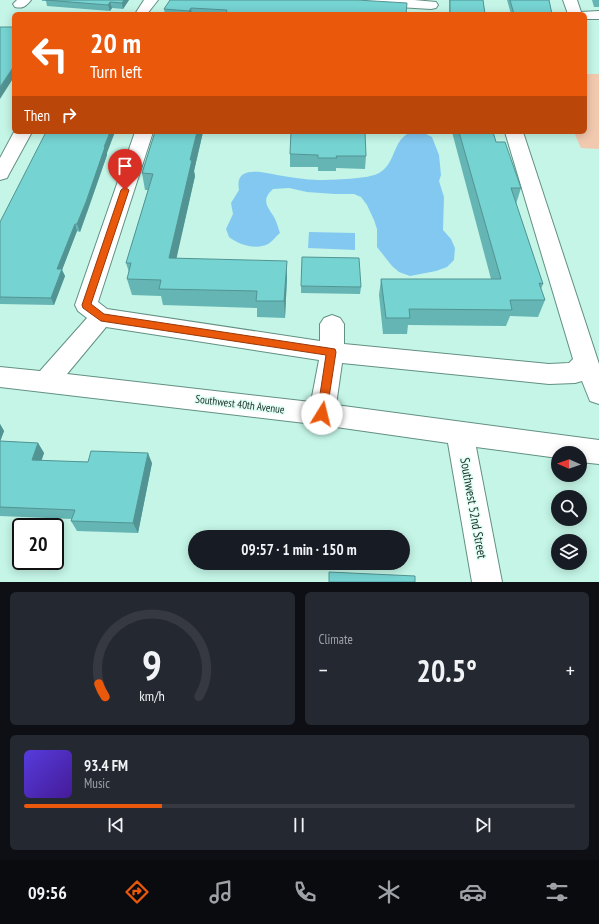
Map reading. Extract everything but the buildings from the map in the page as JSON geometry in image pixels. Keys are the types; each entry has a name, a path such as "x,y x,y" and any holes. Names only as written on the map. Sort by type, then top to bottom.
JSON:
{"street":[{"path":"142,12 151,0"},
{"path":"349,0 431,6"},
{"path":"570,0 574,12"},
{"path":"587,15 599,16"},
{"path":"0,174 22,134"},
{"path":"143,134 86,305 101,318 332,352 549,374 575,373 586,362"},
{"path":"515,134 586,362 599,393"},
{"path":"46,382 101,318"},
{"path":"322,414 332,352 332,324"},
{"name":"Southwest 40th Avenue","path":"0,376 322,414 599,452"},
{"name":"Southwest 52nd Street","path":"460,434 487,582"}],"shaded area":[{"path":"587,74 599,74 599,149 581,148 575,134 587,134"}],"water":[{"path":"426,134 432,137 439,155 441,175 439,181 444,197 443,230 451,239 455,248 454,260 447,267 436,271 410,276 399,272 392,266 377,247 377,229 374,220 367,205 361,197 354,194 307,192 289,188 273,189 267,196 266,203 275,219 280,233 270,243 258,247 248,246 229,237 226,229 233,214 231,203 239,190 241,176 245,173 258,172 319,180 368,177 385,169 401,140 406,135"},
{"path":"309,232 355,233 355,250 308,248"}],"route":[{"path":"125,190 86,305 101,318 332,352 322,414"}]}
